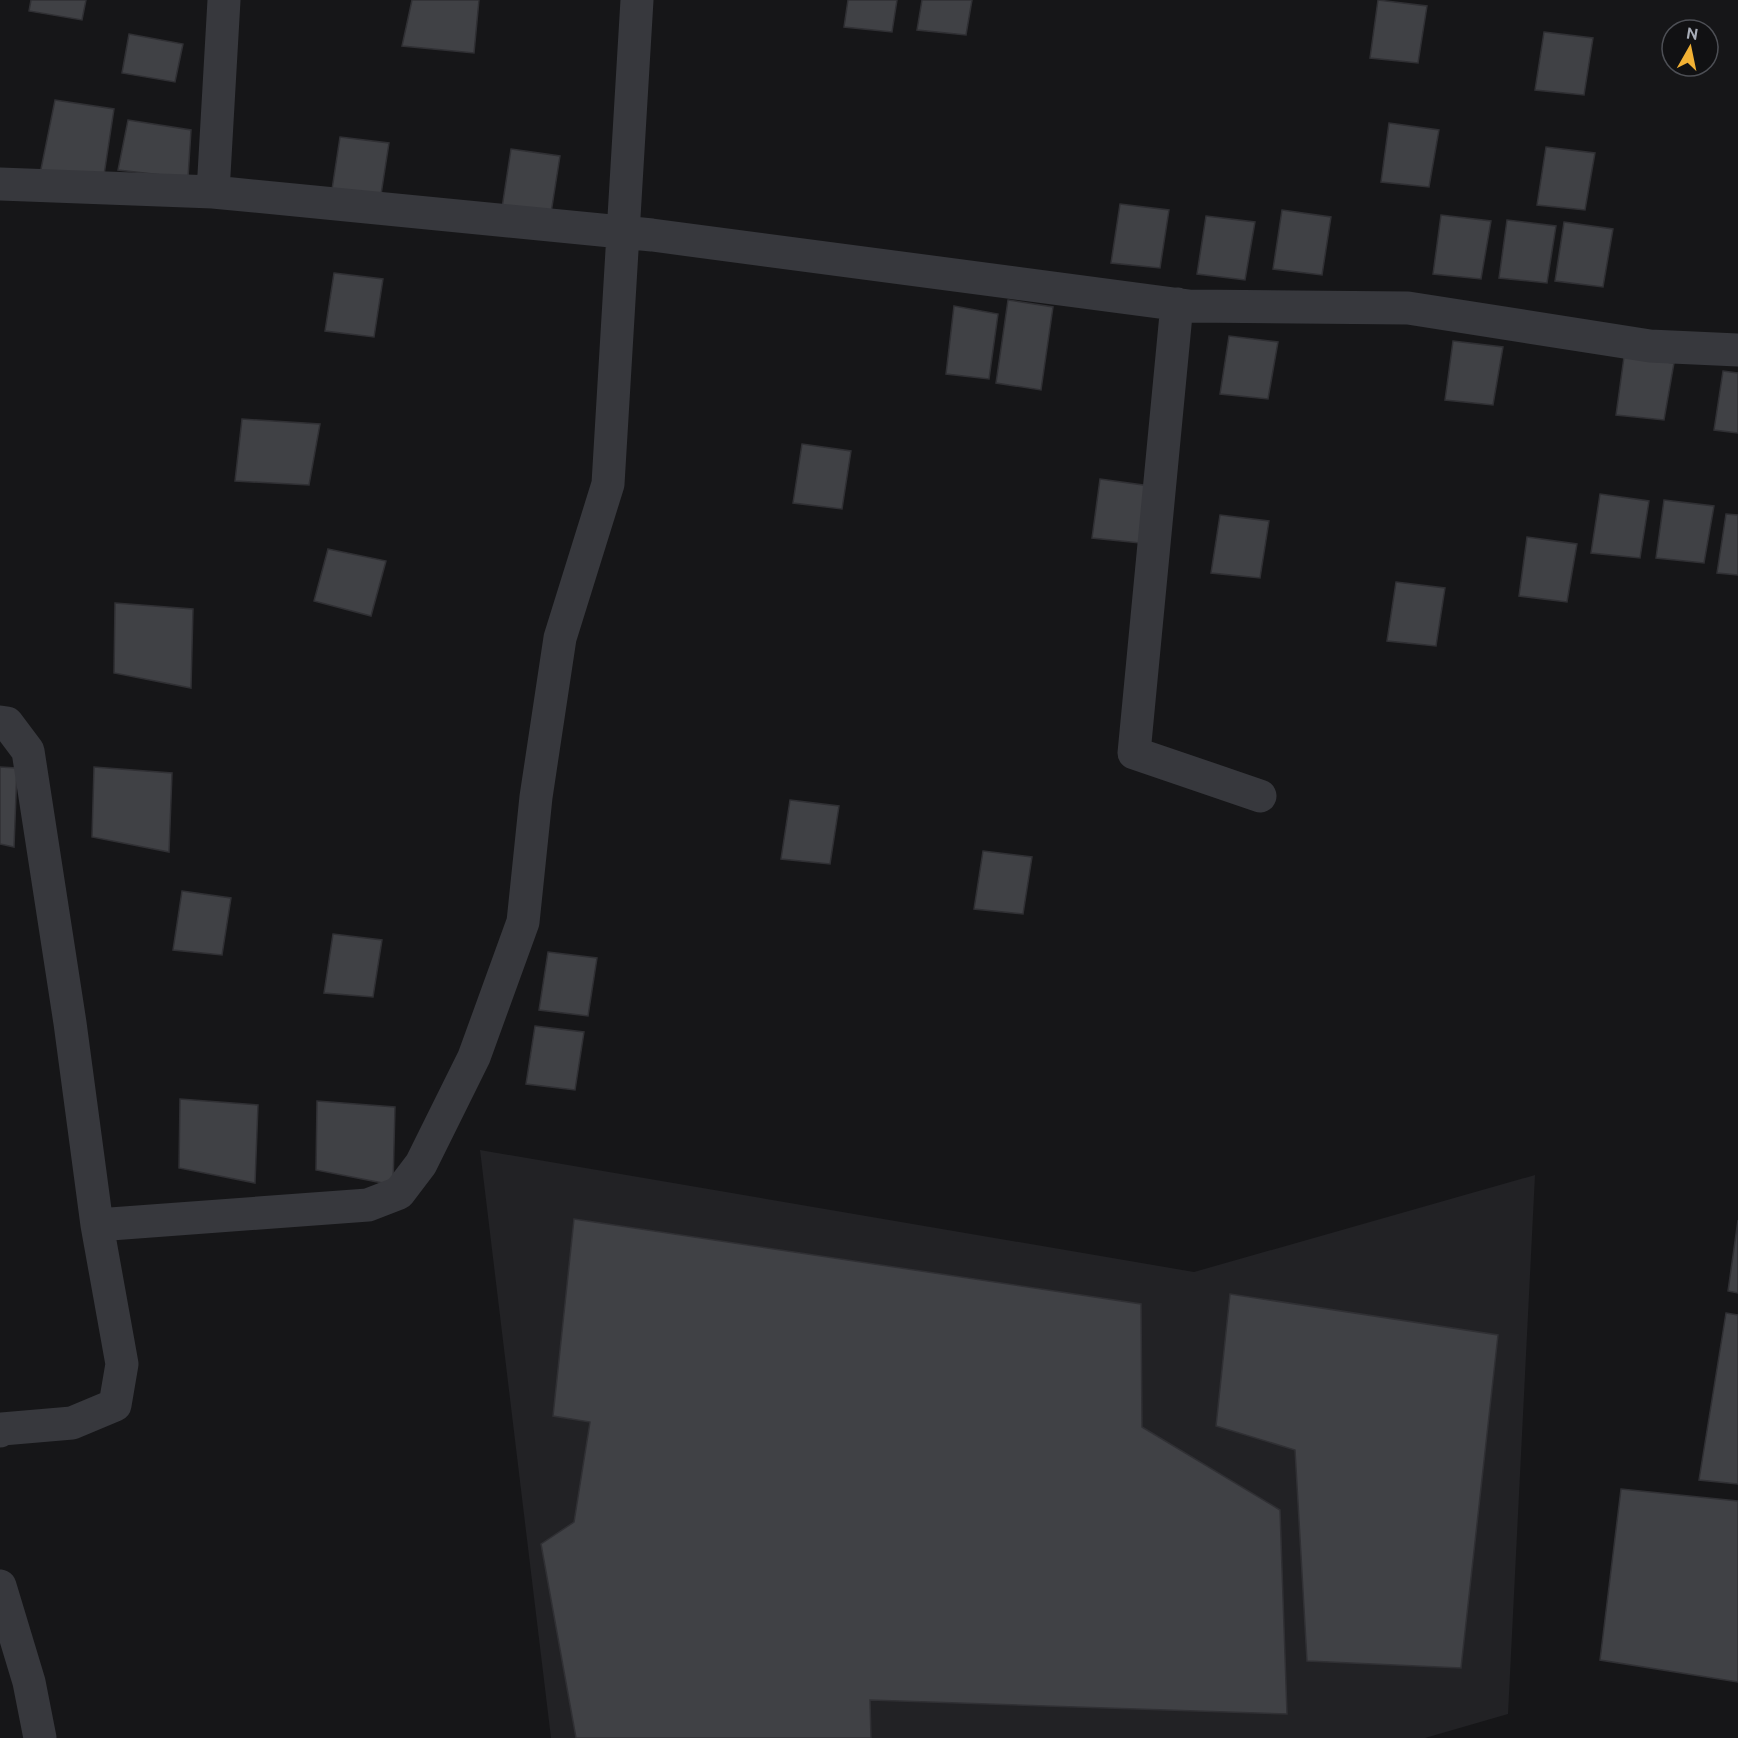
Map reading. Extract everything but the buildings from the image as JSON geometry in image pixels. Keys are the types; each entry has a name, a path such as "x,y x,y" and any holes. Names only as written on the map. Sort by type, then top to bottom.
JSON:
{"street":[{"path":"213,192 224,0"},
{"path":"97,1225 368,1205 399,1193 422,1164 474,1057 523,922 536,797 560,638 608,483 638,0"},
{"path":"0,184 213,192 623,232 1189,306 1407,308 1650,346 1738,351"},
{"path":"1177,304 1134,753 1260,796"},
{"path":"0,722 6,723 28,751 70,1023 97,1225 122,1364 115,1405 72,1423 0,1431"},
{"path":"0,1586 29,1682 40,1738"}],"shaded area":[{"path":"480,1150 1194,1272 1535,1175 1508,1714 1425,1738 551,1738"}]}
